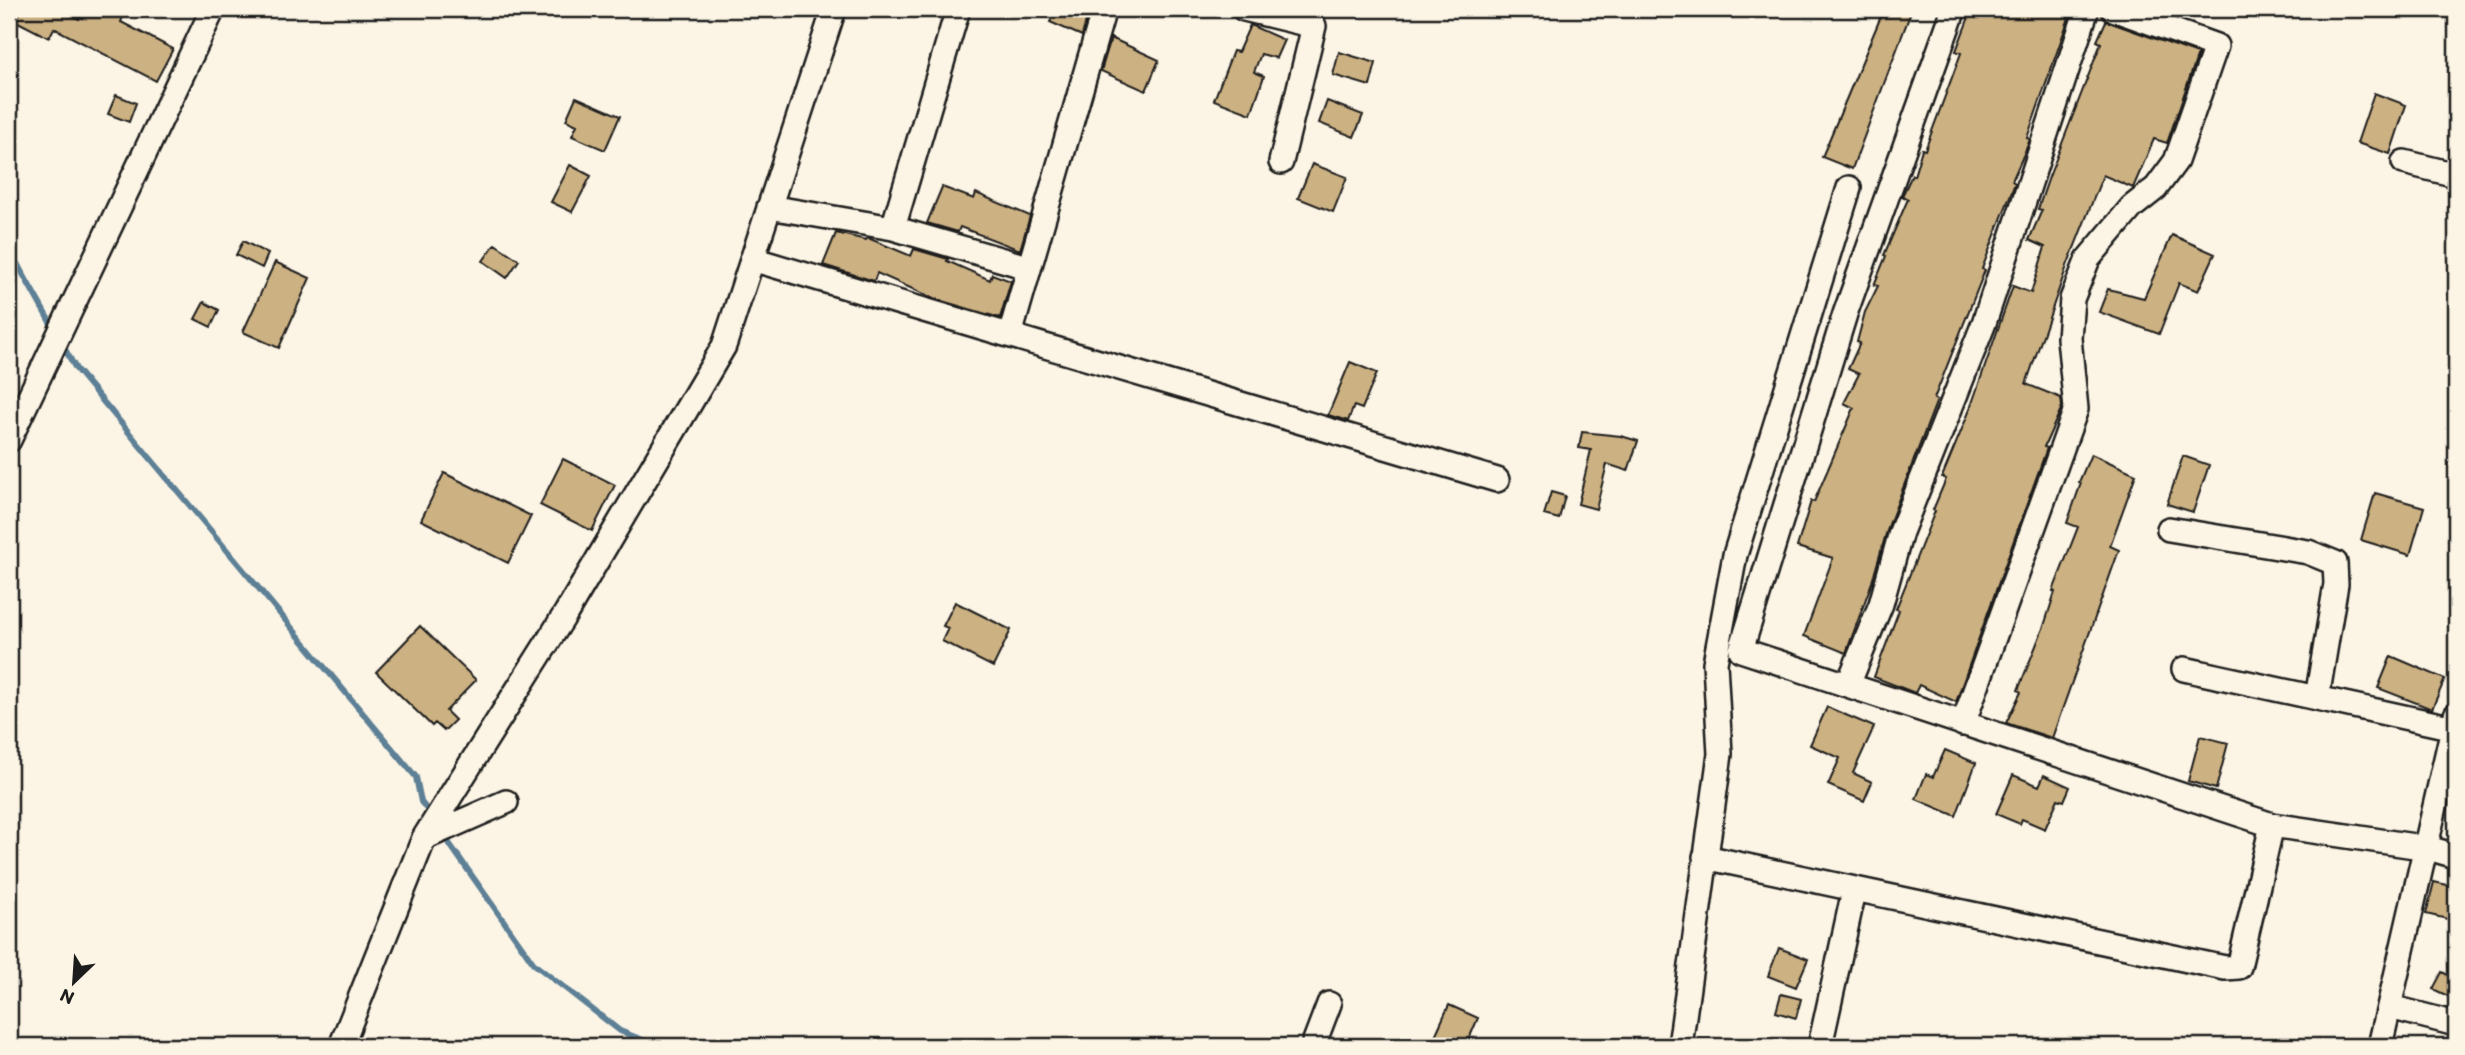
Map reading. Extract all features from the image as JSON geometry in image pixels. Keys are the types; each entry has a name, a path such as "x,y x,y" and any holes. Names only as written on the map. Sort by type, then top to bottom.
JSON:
{"street":[{"path":"9,440 213,9"},
{"path":"341,1046 425,837 566,613 724,346 834,9"},
{"path":"893,228 958,9"},
{"path":"1010,335 1027,267 1104,9"},
{"path":"1244,9 1314,26 1281,162"},
{"path":"1954,9 1845,314 1741,650 2272,825 2428,848 2456,856"},
{"path":"1848,685 1881,604 1901,532 1984,323 2087,9"},
{"path":"1963,724 2077,409 2069,338 2072,299 2088,259 2132,207 2156,188 2176,161 2216,46 2113,9"},
{"path":"2404,162 2456,175"},
{"path":"1680,1046 1720,754 1715,663 1735,555 1849,188"},
{"path":"769,207 893,228 1027,267"},
{"path":"752,259 1497,480"},
{"path":"2169,529 2308,552 2335,563 2336,583 2317,698"},
{"path":"2184,669 2317,698 2455,722 2428,848 2380,1046"},
{"path":"425,837 506,802"},
{"path":"1704,856 1854,891 2225,968 2239,967 2272,825"},
{"path":"1820,1046 1854,891"},
{"path":"1313,1046 1329,1004"},
{"path":"2390,1007 2456,1024"}],"building":[{"path":"22,9 58,9 79,19 85,9 106,9 123,17 121,22 173,49 156,81 54,28 49,38 16,21"},
{"path":"1057,9 1089,9 1082,36 1050,22"},
{"path":"1884,9 1912,9 1852,169 1822,157"},
{"path":"1972,9 2072,9 2027,138 2030,139 2012,181 2015,183 1982,269 1985,270 1934,399 1937,400 1888,527 1872,582 1846,653 1804,636 1833,558 1797,547 1811,501 1814,502 1854,408 1844,403 1859,374 1848,369 1860,343 1857,342 1865,312 1878,286 1874,285 1886,256 1884,255 1908,199 1902,196 1912,175 1914,176 1922,149 1925,150 1961,53 1956,51"},
{"path":"2106,21 2198,54 2167,143 2154,139 2133,188 2103,175 2067,266 2026,384 2061,398 2062,407 2044,447 2047,448 1956,702 1919,685 1915,693 1874,677 1899,610 1896,609 1946,479 1942,477 1969,412 2013,286 2031,293 2045,247 2029,240 2042,210 2038,209 2049,177 2101,43 2097,41"},
{"path":"1250,25 1284,40 1276,58 1261,54 1254,72 1264,76 1251,114 1214,100 1233,51 1238,52"},
{"path":"1111,38 1159,60 1146,91 1101,71"},
{"path":"1339,52 1376,63 1370,86 1333,75"},
{"path":"2374,93 2406,105 2390,154 2357,143"},
{"path":"116,95 136,103 129,122 108,114"},
{"path":"576,97 620,116 605,150 572,136 577,125 566,120"},
{"path":"1327,101 1363,115 1354,137 1319,123"},
{"path":"1312,164 1347,177 1333,212 1298,198"},
{"path":"570,165 591,176 572,212 551,202"},
{"path":"942,187 974,199 976,193 1030,216 1020,250 960,227 958,232 927,223"},
{"path":"836,233 866,240 868,238 911,256 914,249 948,259 947,261 990,280 992,274 1011,281 1000,318 935,299 877,273 874,281 823,265"},
{"path":"2172,235 2215,254 2198,291 2179,283 2159,334 2099,312 2108,289 2144,298"},
{"path":"243,241 268,254 262,268 236,255"},
{"path":"495,244 519,260 507,278 483,261"},
{"path":"275,262 310,278 279,348 243,332"},
{"path":"204,302 219,310 211,327 195,319"},
{"path":"1350,362 1377,373 1362,409 1354,406 1348,421 1328,415"},
{"path":"1582,432 1621,436 1638,441 1628,471 1607,464 1596,509 1578,504 1591,450 1579,448"},
{"path":"2091,454 2136,474 2110,546 2119,550 2052,738 2006,723 2021,692 2018,690 2044,626 2055,592 2053,591 2078,527 2067,523 2081,483 2079,482"},
{"path":"2183,456 2209,465 2193,512 2167,504"},
{"path":"563,459 615,485 592,531 540,505"},
{"path":"444,473 531,516 508,563 421,520"},
{"path":"1551,492 1565,496 1559,519 1544,515"},
{"path":"2375,493 2424,507 2410,555 2361,540"},
{"path":"955,602 1011,630 993,667 942,641 948,628 943,626"},
{"path":"420,626 476,680 446,711 455,720 444,731 435,723 432,726 376,672"},
{"path":"2391,656 2445,679 2432,709 2378,688"},
{"path":"1827,707 1874,727 1853,773 1872,782 1864,801 1828,785 1840,758 1810,745"},
{"path":"2200,736 2228,743 2216,789 2188,781"},
{"path":"1945,750 1976,763 1956,816 1916,799 1926,774 1933,777"},
{"path":"2013,775 2039,786 2044,775 2070,787 2064,801 2058,799 2045,829 2022,819 2020,824 1996,814"},
{"path":"2434,882 2456,887 2456,921 2426,914"},
{"path":"1779,948 1808,959 1796,987 1768,976"},
{"path":"2442,972 2456,979 2452,998 2433,989"},
{"path":"1781,994 1801,999 1796,1018 1776,1012"},
{"path":"1449,1005 1478,1018 1466,1046 1435,1036"}],"waterway":[{"path":"9,249 55,331"},
{"path":"62,344 76,369 416,777 421,802 431,815"},
{"path":"444,836 534,964 620,1031 658,1046"}]}
